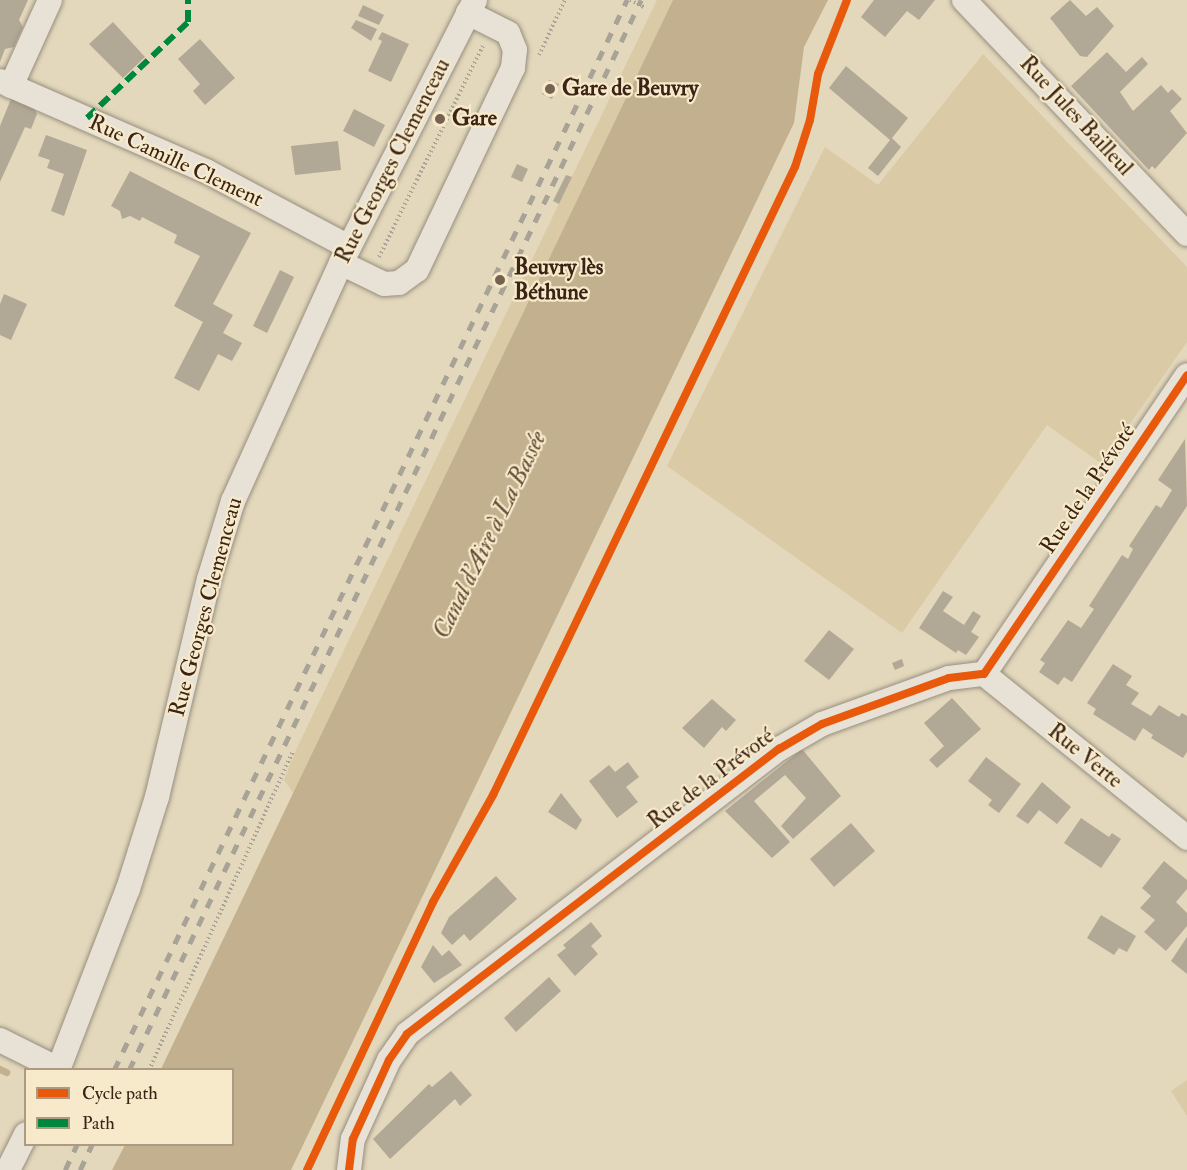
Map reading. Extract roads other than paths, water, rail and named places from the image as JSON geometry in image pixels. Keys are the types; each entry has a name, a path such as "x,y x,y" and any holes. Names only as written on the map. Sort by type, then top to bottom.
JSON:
{"street":[{"path":"5,83 50,0"},
{"name":"Rue Jules Bailleul","path":"964,0 1187,234"},
{"name":"Rue Camille Clement","path":"5,83 206,171 345,255 369,276 384,284 399,283 417,270 510,74 516,50 508,33 493,25 472,6"},
{"name":"Rue Georges Clemenceau","path":"59,1068 124,899 157,797 209,579 233,501 345,255 472,6"},
{"name":"Rue de la Prévoté","path":"349,1170 353,1139 389,1060 407,1034 779,748 822,724 949,678 984,674 1187,375"},
{"name":"Rue Verte","path":"984,674 1187,838"},
{"path":"0,1040 54,1068"},
{"path":"8,1170 24,1138"}],"water":[{"name":"Canal d'Aire à La Bassée","path":"673,0 828,0 804,47 794,123 291,1170 112,1170 124,1146 234,1146 234,1068 161,1068"}],"waterway":[{"path":"0,1069 6,1072"}],"railway":[{"path":"115,1068 627,0"},
{"path":"130,1068 641,0"},
{"path":"65,1170 76,1146"},
{"path":"80,1170 91,1146"}],"place":[{"name":"Gare de Beuvry","path":"550,89"},
{"name":"Gare","path":"440,119"},
{"name":"Beuvry lès Béthune","path":"500,280"}]}
